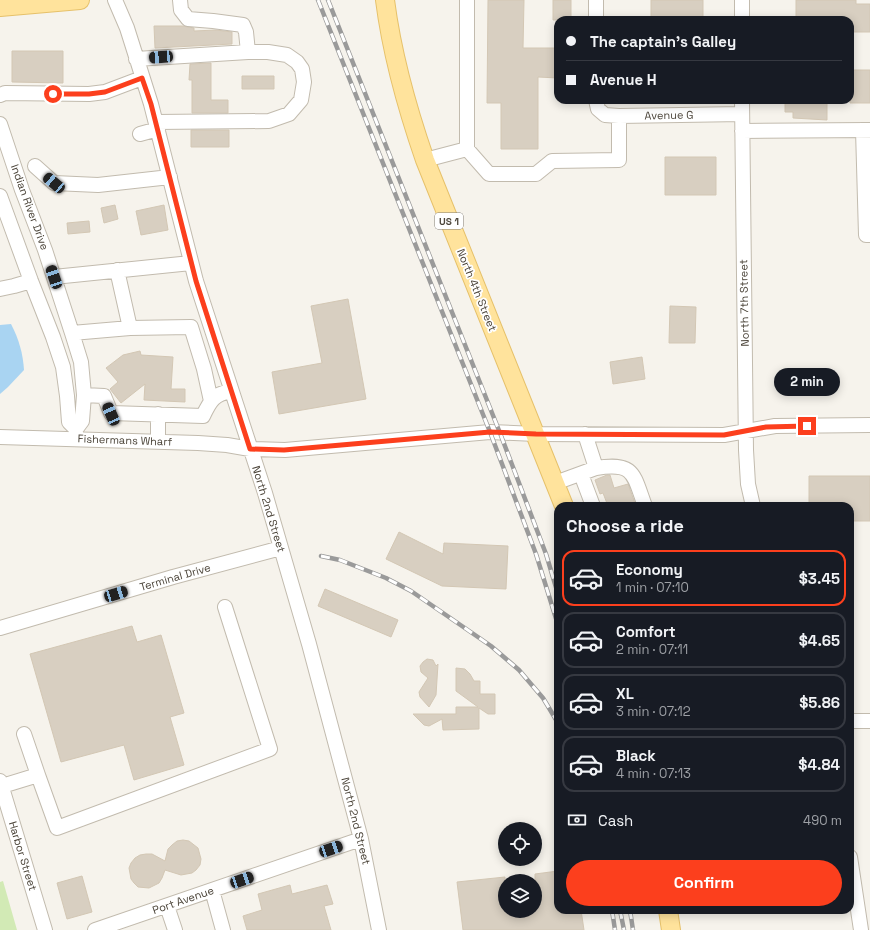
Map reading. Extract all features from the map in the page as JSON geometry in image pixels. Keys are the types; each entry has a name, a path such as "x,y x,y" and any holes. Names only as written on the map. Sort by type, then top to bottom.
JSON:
{"main road":[{"path":"0,7 80,0"},
{"name":"North 4th Street","path":"385,0 396,61 409,112 425,160 562,502"},
{"path":"669,914 671,930"}],"street":[{"name":"North 2nd Street","path":"115,0 123,16 157,126 191,263 231,391 265,492 309,644 361,839 379,930"},
{"path":"180,0 181,10 188,20 213,21 242,26 246,32 248,52"},
{"path":"467,0 467,149 489,174 536,174 552,161 619,160 619,116"},
{"path":"596,0 596,16"},
{"path":"742,0 742,16"},
{"path":"136,59 268,52 287,55 297,62 302,69 304,82 301,100 289,114 269,121 157,126 140,134"},
{"path":"0,95 6,93 89,94 105,92 142,78"},
{"name":"Avenue G","path":"597,105 605,114 619,116 742,107"},
{"name":"North 7th Street","path":"742,107 746,431 748,484 753,502"},
{"name":"Indian River Drive","path":"0,124 27,170 54,277 81,362 84,395 82,421 76,434"},
{"path":"742,131 866,130 866,235 870,235"},
{"path":"425,160 467,149"},
{"path":"27,170 54,183 98,185 170,177"},
{"path":"0,196 31,281 54,337 63,367 69,422 76,434"},
{"path":"54,277 191,263"},
{"path":"117,270 130,328"},
{"path":"0,289 31,281"},
{"path":"72,332 130,328 191,327 204,369 211,401"},
{"path":"84,395 104,396 111,414 203,416 211,401 221,393 231,391"},
{"path":"158,414 158,442"},
{"name":"Fishermans Wharf","path":"0,437 76,434 158,442 227,445 250,449 284,450 490,432 536,434 724,435 775,426 870,425"},
{"path":"585,434 596,468"},
{"path":"555,483 596,468 614,466 624,468 633,474 644,502"},
{"path":"581,474 592,502"},
{"name":"Terminal Drive","path":"0,628 173,577 281,548"},
{"path":"24,734 57,828 270,749 225,607"},
{"path":"854,721 870,721"},
{"path":"1,784 38,774"},
{"name":"Harbor Street","path":"1,784 45,930"},
{"name":"Port Avenue","path":"95,930 124,925 167,906 361,839"},
{"path":"854,884 861,930"},
{"path":"212,890 223,930"},
{"path":"167,906 175,930"}],"green space":[{"path":"3,881 17,930 0,930 0,882"}],"water":[{"path":"11,324 20,347 24,370 0,394 0,325"}],"building":[{"path":"488,0 524,0 523,48 554,48 554,78 538,77 538,149 501,149 501,103 487,103"},
{"path":"553,0 571,0 571,16 554,16 553,20"},
{"path":"651,0 703,0 703,16 651,16"},
{"path":"796,0 856,0 856,4 870,4 870,32 854,32 854,16 796,16"},
{"path":"154,26 183,26 194,28 194,31 216,30 232,32 232,44 155,48"},
{"path":"12,51 63,51 63,83 12,82"},
{"path":"211,63 211,100 228,100 228,113 192,113 192,80 189,80 190,64"},
{"path":"854,70 870,70 870,103 854,103"},
{"path":"242,76 274,76 274,89 242,89"},
{"path":"785,104 827,104 827,120 793,118 793,112 785,112"},
{"path":"191,130 229,130 229,147 191,147"},
{"path":"665,157 716,157 716,195 665,195"},
{"path":"115,205 118,219 104,223 101,208"},
{"path":"164,205 168,230 141,235 136,211"},
{"path":"89,221 90,232 68,234 67,223"},
{"path":"348,299 366,399 279,414 272,372 322,363 311,306"},
{"path":"670,306 696,307 695,343 669,343"},
{"path":"140,351 141,355 173,357 171,389 185,389 185,402 144,400 145,384 121,403 110,389 118,382 106,368 123,355"},
{"path":"642,357 645,379 613,384 610,362"},
{"path":"610,475 614,488 628,484 635,502 606,502 603,493 600,494 595,480"},
{"path":"809,476 870,476 870,521 854,521 854,502 809,502"},
{"path":"399,532 443,554 444,543 508,546 506,589 442,586 386,559"},
{"path":"325,589 398,620 391,637 318,606"},
{"path":"132,626 137,642 161,635 184,713 170,717 184,765 134,780 124,745 61,762 30,654"},
{"path":"427,659 433,660 436,666 438,664 436,695 429,707 420,697 419,692 428,678 421,672 420,666"},
{"path":"456,668 465,669 474,681 480,681 480,694 495,694 495,714 488,714 479,708 479,729 443,730 442,719 429,726 424,725 413,714 456,714 456,707 478,707 456,691"},
{"path":"177,841 189,841 198,848 201,859 200,865 196,870 192,873 181,875 165,870 159,883 149,888 138,887 134,883 131,879 129,868 135,858 140,855 152,854 165,861 168,849"},
{"path":"554,872 554,914 582,914 584,930 463,930 457,882 498,878 498,918 542,918 542,874 535,874"},
{"path":"82,876 92,912 67,919 57,883"},
{"path":"290,885 292,894 327,885 333,904 324,906 331,930 247,930 243,916 262,910 258,894"}],"railway":[{"path":"318,0 490,432 536,554 554,612"},
{"path":"328,0 500,433 546,554 554,581"},
{"path":"321,556 340,560 386,578 411,591 491,646 519,670 543,698 554,716"},
{"path":"613,914 615,930"},
{"path":"621,914 624,930"},
{"path":"631,914 633,930"}],"route":[{"path":"53,94 89,94 105,92 142,78 151,104 196,281 250,449 284,450 490,432 536,434 724,435 775,426 807,426"}]}
